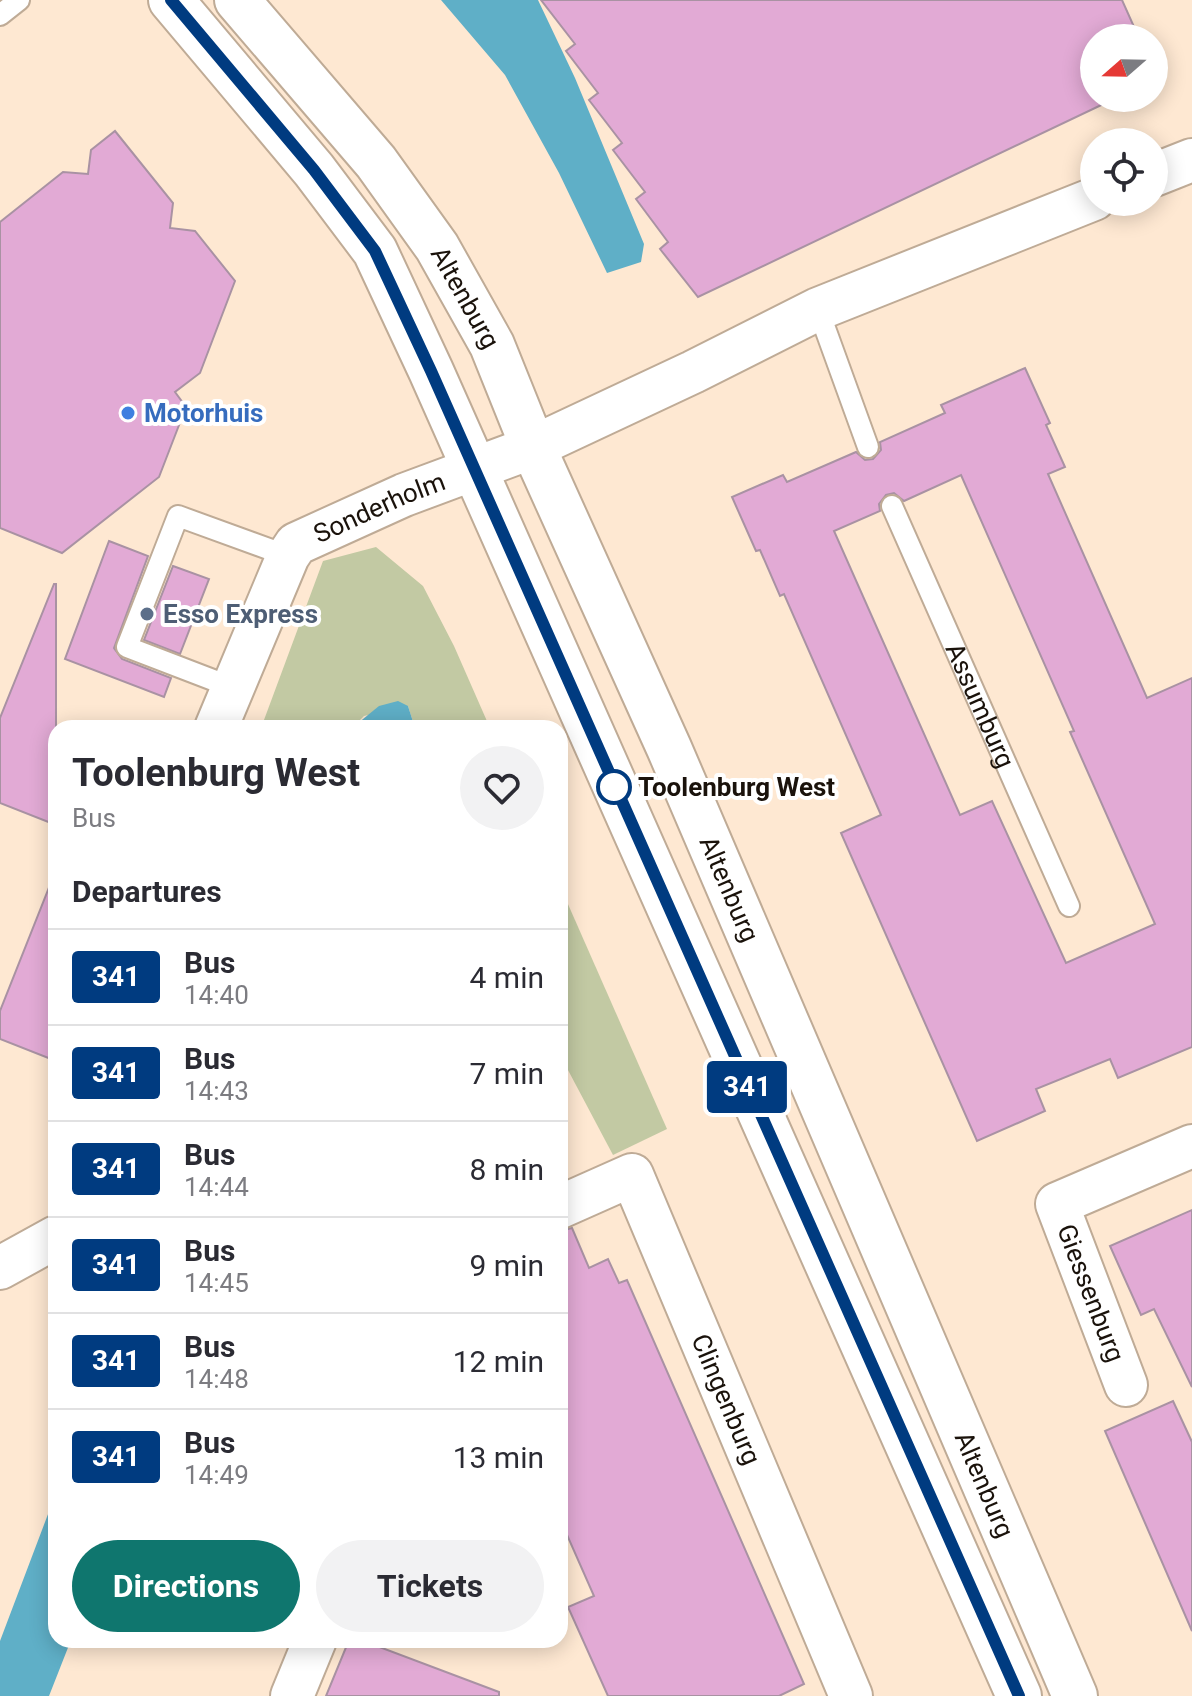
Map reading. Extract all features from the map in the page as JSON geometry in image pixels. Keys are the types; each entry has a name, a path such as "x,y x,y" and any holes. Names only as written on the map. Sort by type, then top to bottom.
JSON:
{"main road":[{"name":"Altenburg","path":"171,0 314,170 375,251 1019,1696"},
{"name":"Altenburg","path":"237,0 376,162 437,247 492,345 533,447 669,748 1075,1696"}],"street":[{"path":"1168,169 1192,160"},
{"path":"533,447 818,309 1080,205"},
{"name":"Sonderholm","path":"220,720 288,556 296,544 404,495 533,447"},
{"name":"Giessenburg","path":"1126,1385 1057,1204 1192,1146"},
{"name":"Clingenburg","path":"568,1203 632,1175 851,1696"},
{"path":"0,1268 48,1241"},
{"path":"292,1696 312,1648"}],"lane":[{"path":"0,15 19,0"},
{"path":"818,309 868,447"},
{"name":"Assumburg","path":"892,506 1069,906"},
{"path":"234,688 127,647 178,516 288,556"}],"green space":[{"path":"376,547 423,586 486,720 412,720 408,706 364,716 360,720 264,720 323,561"},
{"path":"568,904 667,1129 613,1155 568,1070"}],"water":[{"path":"441,0 538,0 575,78 644,244 641,262 607,273 559,173 505,75"},
{"path":"398,701 408,706 412,720 362,720 379,706"},
{"path":"48,1514 48,1648 68,1648 49,1696 0,1696 0,1641"}],"building":[{"path":"541,0 1122,0 1133,24 1080,24 1080,112 1087,112 698,297 660,249 668,242 636,199 645,192 613,150 622,143 589,100 598,93 566,51 575,44"},
{"path":"115,131 173,203 170,228 195,231 235,281 200,373 175,392 186,407 159,477 62,553 0,528 0,222 63,172 88,174 91,150"},
{"path":"1025,368 1050,423 1046,425 1065,467 1048,474 1147,698 1192,678 1192,1047 1118,1078 1110,1059 1036,1089 1045,1111 977,1141 841,833 881,815 784,594 780,596 732,497 783,475 787,482 856,452 865,460 873,459 881,450 880,442 945,413 941,405","holes":["961,475 1074,731 1070,732 1155,924 1066,963 992,801 960,815 834,531 880,511 879,504 886,495 894,493 904,501"]},
{"path":"109,541 148,556 114,648 122,659 171,678 164,697 65,659"},
{"path":"173,566 209,579 180,654 144,640"},
{"path":"56,584 56,720 48,720 48,822 0,803 0,718"},
{"path":"48,890 48,1058 0,1039 0,1011"},
{"path":"1192,1210 1192,1387 1154,1309 1141,1315 1110,1246"},
{"path":"572,1228 589,1268 608,1259 619,1283 627,1280 804,1684 779,1696 608,1696 568,1607 594,1596 568,1537 568,1229"},
{"path":"1173,1401 1192,1442 1192,1631 1105,1431"},
{"path":"346,1648 382,1648 499,1692 499,1696 326,1696"}],"bus line":[{"name":"341","path":"171,0 314,170 375,251 1019,1696"}],"place":[{"name":"Motorhuis","path":"128,413"},
{"name":"Esso Express","path":"147,614"},
{"name":"Toolenburg West","path":"614,787"}]}
